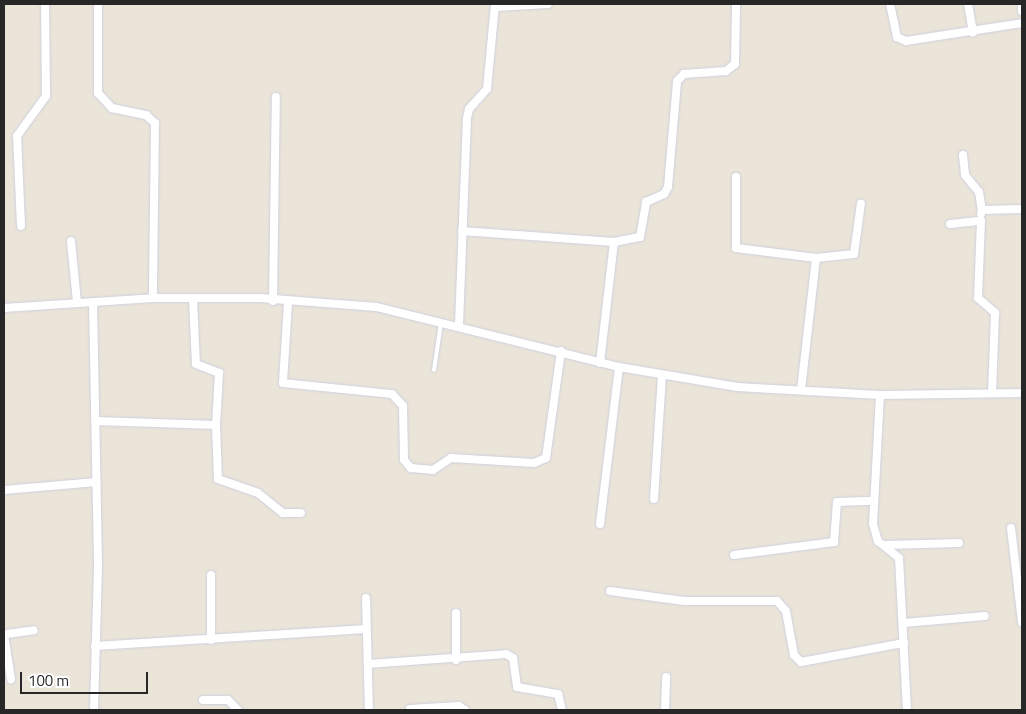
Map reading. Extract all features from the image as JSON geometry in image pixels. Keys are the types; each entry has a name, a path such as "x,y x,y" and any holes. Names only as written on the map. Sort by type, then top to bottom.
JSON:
{"street":[{"path":"21,226 17,136 46,96 45,4"},
{"path":"98,4 98,93 112,108 146,115 155,123 153,298"},
{"path":"459,326 467,118 469,109 487,89 495,5 548,4"},
{"path":"462,231 614,242 640,237 646,202 664,194 668,187 677,81 684,74 726,71 735,64 736,4"},
{"path":"890,4 896,32 903,40 973,33 1022,24"},
{"path":"968,4 973,33"},
{"path":"1022,4 1022,11"},
{"path":"273,301 276,97"},
{"path":"963,155 965,175 979,192 982,210 978,298 995,313 992,393"},
{"path":"736,177 736,248 816,258 854,254 860,203"},
{"path":"982,210 1022,209"},
{"path":"950,224 981,221"},
{"path":"71,241 77,302"},
{"path":"600,363 614,242"},
{"path":"801,390 816,258"},
{"path":"4,308 153,298 273,301 377,307 441,321 619,368 736,387 880,395 1022,393"},
{"path":"194,299 196,364 219,373 216,425 218,479 258,493 284,512 301,513"},
{"path":"93,302 97,482 94,710"},
{"path":"288,302 283,383 392,394 403,406 404,460 410,468 433,470 451,458 534,463 546,458 560,351"},
{"path":"600,524 619,368"},
{"path":"654,500 662,376"},
{"path":"880,395 873,501 874,535 899,558 904,623 906,710"},
{"path":"95,421 216,425"},
{"path":"4,490 97,482"},
{"path":"734,555 834,542 837,502 873,501"},
{"path":"1011,528 1022,622"},
{"path":"884,544 959,543"},
{"path":"211,575 211,640"},
{"path":"610,591 684,601 777,600 786,611 794,655 802,662 904,643"},
{"path":"366,598 369,710"},
{"path":"456,613 456,660"},
{"path":"904,623 985,616"},
{"path":"95,646 366,629"},
{"path":"11,679 5,635 34,630"},
{"path":"368,664 510,656 517,687 558,694 562,710"},
{"path":"665,710 666,677"},
{"path":"204,700 228,700 238,710"},
{"path":"410,709 459,706 465,710"}],"lane":[{"path":"434,370 441,321"}]}
